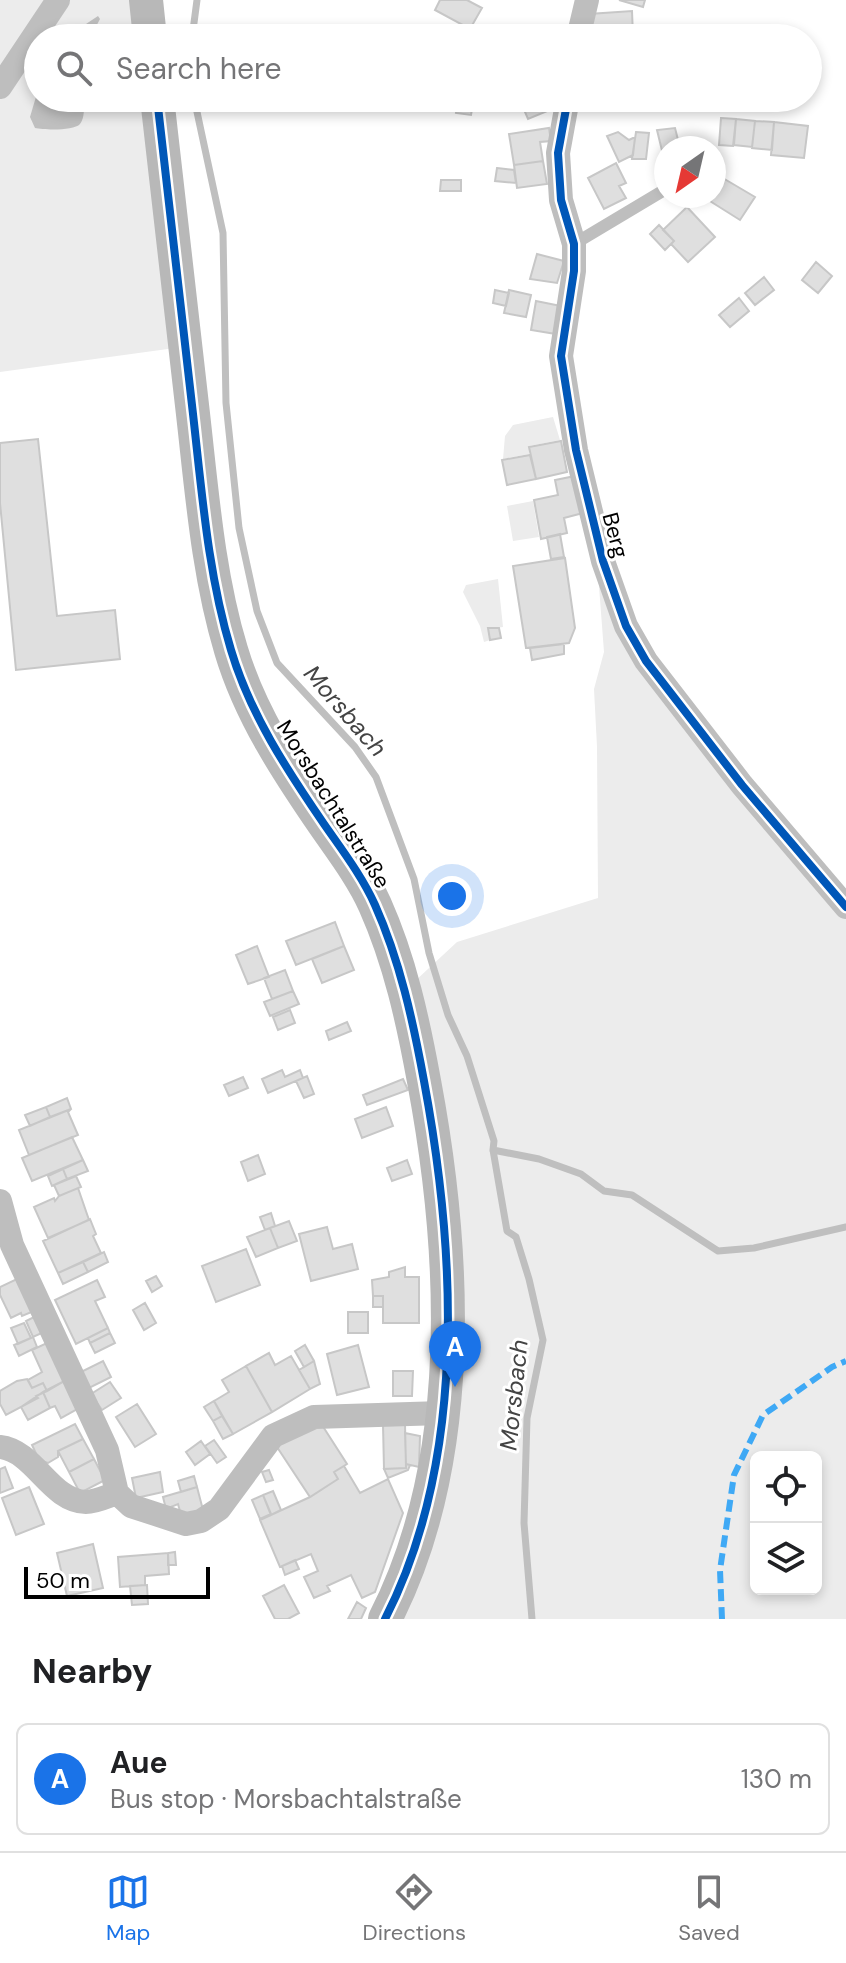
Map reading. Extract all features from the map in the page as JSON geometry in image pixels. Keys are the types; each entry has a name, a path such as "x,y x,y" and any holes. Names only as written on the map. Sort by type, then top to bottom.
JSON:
{"main road":[{"path":"146,0 149,24"},
{"name":"Morsbachtalstraße","path":"159,112 205,517 221,617 245,689 278,755 375,903 404,984 436,1147 443,1217 446,1328 442,1413 425,1514 408,1568 385,1619"}],"street":[{"path":"42,24 58,0"},
{"path":"581,24 587,0"},
{"path":"0,87 24,51"},
{"name":"Berg","path":"565,112 558,153 561,200 574,244 574,271 561,356 576,450 603,561 626,626 646,661 742,785 846,907"},
{"path":"0,1201 12,1245 107,1450 117,1493 131,1506 186,1524 201,1521 219,1509 273,1436 300,1423 314,1417 442,1413"},
{"path":"0,1447 19,1455 69,1499 88,1502 117,1493"}],"lane":[{"path":"574,244 654,196"}],"shaded area":[{"path":"0,0 137,0 140,24 24,24 24,112 150,112 175,348 0,372"},
{"path":"98,16 100,19 97,24 86,24"},
{"path":"31,112 83,112 80,124 65,129 35,128 30,117"},
{"path":"553,417 560,440 529,446 529,454 503,459 505,436 513,425"},
{"path":"533,501 539,537 513,541 507,506"},
{"path":"597,560 621,629 846,899 846,1619 393,1619 441,1464 414,982 457,942 598,898 594,689 604,652"},
{"path":"498,579 503,627 488,629 490,640 484,642 480,626 463,592 466,585"}],"building":[{"path":"440,0 467,0 482,8 473,24 461,24 435,10"},
{"path":"619,0 645,0 643,7"},
{"path":"632,11 633,24 590,24 589,14"},
{"path":"525,112 545,112 528,119"},
{"path":"721,118 736,119 733,146 726,146 726,136 720,136"},
{"path":"736,119 755,121 752,147 734,145"},
{"path":"755,121 774,122 772,150 752,148"},
{"path":"774,122 808,126 804,158 771,155"},
{"path":"549,128 551,141 540,142 543,161 514,165 509,134"},
{"path":"675,128 677,136 658,136 657,130"},
{"path":"618,132 629,140 635,137 633,155 619,162 607,136"},
{"path":"636,132 649,133 646,159 632,159"},
{"path":"543,161 547,184 517,188 514,165"},
{"path":"616,163 626,183 619,186 626,198 604,209 588,178"},
{"path":"497,168 514,170 516,183 495,181"},
{"path":"441,180 461,180 461,191 440,191"},
{"path":"726,180 755,197 740,220 721,208 726,208"},
{"path":"688,208 715,237 688,262 663,230"},
{"path":"659,225 674,241 665,250 650,234"},
{"path":"537,254 564,261 557,283 530,279"},
{"path":"816,262 832,276 818,293 802,280"},
{"path":"764,277 774,290 755,305 745,293"},
{"path":"495,290 509,293 506,306 493,303"},
{"path":"509,290 531,295 526,317 504,313"},
{"path":"739,298 749,311 730,327 719,315"},
{"path":"536,301 561,306 556,334 531,330"},
{"path":"38,439 57,616 115,610 120,659 16,670 0,503 0,443"},
{"path":"561,441 567,472 536,479 529,447"},
{"path":"530,455 536,479 507,485 502,460"},
{"path":"575,476 583,513 564,518 567,533 541,539 534,500 558,495 555,480"},
{"path":"560,534 564,557 551,559 547,537"},
{"path":"565,558 575,628 569,643 526,648 513,566"},
{"path":"488,628 499,628 501,638 490,640"},
{"path":"564,644 564,654 532,660 530,648"},
{"path":"335,922 344,946 296,965 286,941"},
{"path":"257,946 269,977 248,984 236,955"},
{"path":"344,946 354,970 322,983 312,959"},
{"path":"285,970 293,991 272,999 264,978"},
{"path":"293,991 299,1004 270,1016 264,1002"},
{"path":"290,1010 295,1023 278,1030 273,1017"},
{"path":"347,1022 351,1031 329,1040 326,1031"},
{"path":"282,1070 285,1077 300,1070 303,1078 268,1093 262,1079"},
{"path":"307,1076 314,1094 304,1098 296,1081"},
{"path":"243,1077 248,1088 229,1096 224,1085"},
{"path":"403,1079 408,1090 367,1105 363,1095"},
{"path":"67,1098 71,1109 50,1117 46,1107"},
{"path":"46,1107 50,1117 30,1126 25,1115"},
{"path":"386,1107 393,1126 362,1138 355,1119"},
{"path":"71,1109 68,1112 78,1135 29,1155 19,1130"},
{"path":"72,1137 83,1160 32,1181 22,1158"},
{"path":"258,1155 265,1174 248,1181 241,1162"},
{"path":"83,1160 88,1171 67,1179 63,1169"},
{"path":"407,1160 412,1174 392,1181 387,1168"},
{"path":"63,1169 67,1179 52,1186 48,1176"},
{"path":"76,1176 81,1187 59,1196 54,1185"},
{"path":"78,1188 89,1220 48,1238 34,1207 54,1198 55,1201"},
{"path":"271,1213 275,1226 265,1230 260,1217"},
{"path":"90,1219 101,1253 58,1273 43,1241"},
{"path":"289,1221 297,1241 278,1248 270,1228"},
{"path":"327,1227 333,1249 352,1244 358,1269 311,1281 299,1234"},
{"path":"270,1228 278,1248 256,1257 247,1237"},
{"path":"246,1249 260,1285 216,1302 202,1266"},
{"path":"104,1252 108,1262 88,1272 83,1262"},
{"path":"83,1262 88,1272 63,1284 58,1273"},
{"path":"405,1267 405,1277 419,1277 419,1323 383,1323 383,1296 373,1296 372,1280 389,1277 389,1272"},
{"path":"156,1276 162,1286 152,1292 146,1281"},
{"path":"19,1278 34,1311 11,1318 0,1295 0,1287"},
{"path":"97,1280 105,1297 95,1301 108,1328 76,1344 55,1300"},
{"path":"373,1296 383,1296 383,1307 373,1307"},
{"path":"145,1303 156,1323 144,1330 133,1310"},
{"path":"348,1312 368,1312 368,1333 348,1333"},
{"path":"36,1316 44,1332 33,1337 26,1321"},
{"path":"24,1323 31,1338 18,1344 11,1328"},
{"path":"108,1328 110,1333 90,1343 88,1338"},
{"path":"110,1333 115,1343 95,1353 90,1343"},
{"path":"33,1337 37,1347 19,1356 14,1345"},
{"path":"49,1342 66,1380 47,1391 43,1383 32,1388 28,1380 42,1372 32,1350"},
{"path":"305,1345 314,1361 304,1367 295,1351"},
{"path":"358,1345 369,1387 337,1395 327,1354"},
{"path":"269,1353 275,1365 291,1356 310,1389 272,1412 246,1366"},
{"path":"103,1361 111,1377 89,1388 81,1372"},
{"path":"314,1361 320,1384 310,1389 299,1370"},
{"path":"246,1366 272,1412 233,1434 214,1401 229,1392 222,1380"},
{"path":"393,1371 413,1371 412,1396 393,1396"},
{"path":"27,1379 32,1388 43,1383 47,1391 6,1415 0,1404 0,1391"},
{"path":"66,1380 79,1408 61,1418 55,1406 50,1408 43,1392"},
{"path":"110,1382 121,1398 102,1410 91,1394"},
{"path":"43,1392 50,1408 28,1420 21,1407"},
{"path":"214,1401 222,1416 213,1421 204,1407"},
{"path":"137,1404 156,1434 135,1447 116,1417"},
{"path":"222,1416 233,1434 223,1439 213,1421"},
{"path":"75,1424 83,1439 58,1451 58,1457 48,1463 39,1460 32,1445"},
{"path":"405,1424 406,1468 384,1469 383,1425"},
{"path":"322,1425 347,1464 334,1472 338,1479 310,1497 275,1444"},
{"path":"405,1433 420,1436 419,1467 406,1464"},
{"path":"83,1439 94,1459 69,1472 58,1451"},
{"path":"214,1440 226,1457 217,1463 205,1446"},
{"path":"201,1441 210,1454 195,1465 186,1452"},
{"path":"94,1459 105,1480 80,1493 69,1472"},
{"path":"406,1464 410,1465 408,1470 388,1478 384,1469 406,1468"},
{"path":"344,1466 360,1493 388,1479 403,1513 375,1592 362,1598 351,1575 327,1586 330,1591 314,1598 304,1577 318,1571 311,1554 280,1567 260,1520 310,1497 338,1479 334,1472"},
{"path":"5,1467 13,1488 0,1493 0,1469"},
{"path":"269,1470 273,1480 266,1482 262,1472"},
{"path":"160,1472 163,1492 136,1498 132,1478"},
{"path":"194,1476 197,1487 181,1492 178,1481"},
{"path":"29,1487 44,1524 16,1535 2,1498"},
{"path":"197,1487 203,1510 181,1515 178,1504 166,1509 163,1497"},
{"path":"273,1491 281,1510 271,1515 263,1495"},
{"path":"263,1495 271,1514 260,1519 252,1500"},
{"path":"93,1544 103,1588 67,1596 57,1553"},
{"path":"175,1552 176,1565 168,1565 168,1553"},
{"path":"168,1553 169,1574 145,1576 145,1585 120,1587 118,1557"},
{"path":"295,1560 299,1569 285,1575 282,1566"},
{"path":"147,1585 148,1604 132,1605 130,1586"},
{"path":"284,1585 299,1613 288,1619 275,1619 263,1596"},
{"path":"357,1602 366,1608 361,1619 348,1619"}],"waterway":[{"name":"Morsbach","path":"194,24 197,0"},
{"name":"Morsbach","path":"197,112 223,233 226,403 239,528 257,611 277,663 355,747 376,777 414,879 429,953 448,1015 467,1056 494,1141 507,1231 516,1237 543,1340 527,1418 524,1523 532,1619"},
{"path":"493,1150 539,1159 581,1174 604,1191 632,1195 718,1251 754,1248 846,1227"}],"marked path":[{"path":"722,1619 720,1570 734,1475 763,1415 832,1367 846,1361"}],"cycle path":[{"path":"159,112 203,503 223,621 239,674 259,719 297,783 358,873 384,926 410,1014 435,1147 447,1284 447,1354 442,1424 430,1491 412,1557 385,1619"},
{"path":"565,112 558,153 561,200 574,244 574,271 561,356 576,450 603,561 626,626 646,661 742,785 846,907"}],"place":[{"name":"Aue","path":"455,1387"}]}
